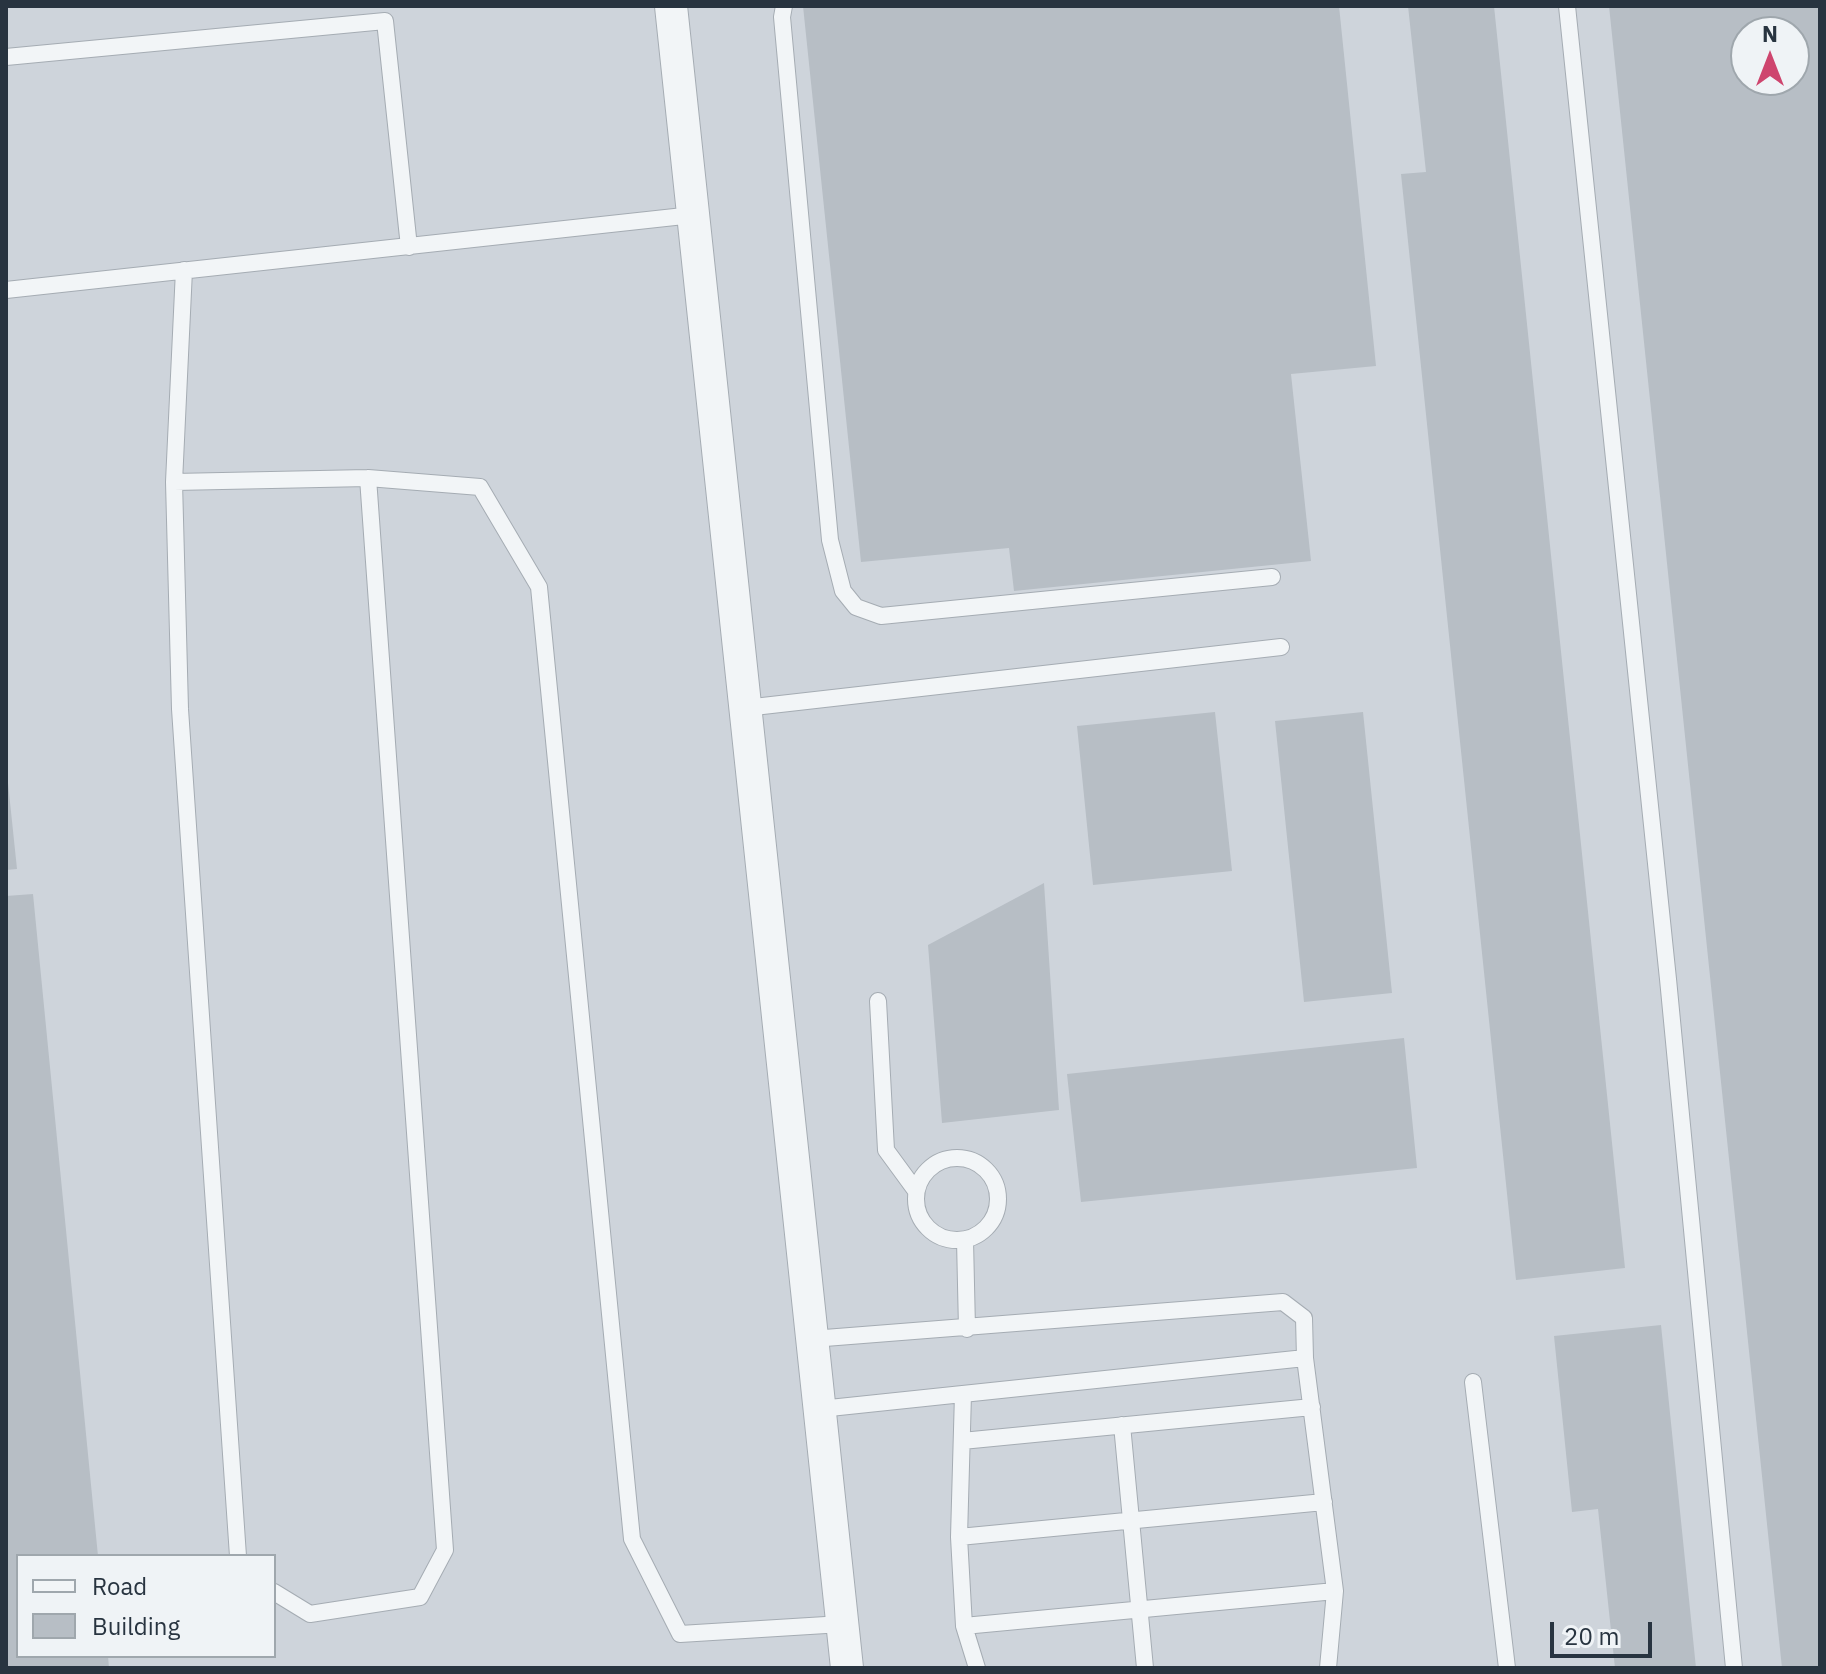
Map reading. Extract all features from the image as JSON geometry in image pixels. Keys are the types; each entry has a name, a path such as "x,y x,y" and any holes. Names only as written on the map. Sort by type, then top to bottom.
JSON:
{"street":[{"path":"671,6 847,1668"}],"lane":[{"path":"784,6 782,17 830,540 843,591 856,607 881,616 1272,577"},
{"path":"1567,6 1668,979 1734,1668"},
{"path":"6,57 385,21 409,247"},
{"path":"6,290 693,215"},
{"path":"184,270 174,482 180,709 238,1554"},
{"path":"174,482 368,478 480,487 539,587 632,1539 680,1634 842,1624"},
{"path":"276,1593 310,1614 420,1597 445,1550 368,478"},
{"path":"745,708 1281,647"},
{"path":"878,1001 886,1150 916,1191"},
{"path":"960,1158 979,1164 992,1178 999,1197 995,1216 983,1231 965,1240 945,1239 928,1228 917,1211 916,1191 925,1174 940,1162 960,1158"},
{"path":"965,1240 967,1329"},
{"path":"812,1339 1283,1302 1304,1318 1305,1358 1335,1591 1328,1668"},
{"path":"820,1409 1305,1358"},
{"path":"1473,1382 1507,1668"},
{"path":"963,1394 959,1537 964,1626 977,1668"},
{"path":"962,1441 1312,1407"},
{"path":"1122,1425 1145,1668"},
{"path":"959,1537 1324,1502"},
{"path":"964,1626 1335,1591"}],"shaded area":[{"path":"6,6 1820,6 1820,1668 6,1668"}],"building":[{"path":"803,6 1339,6 1376,366 1291,374 1311,561 1014,591 1009,548 861,562"},
{"path":"1408,6 1494,6 1625,1268 1516,1280 1401,174 1426,172"},
{"path":"1609,6 1820,6 1820,1668 1782,1668"},
{"path":"1215,712 1232,871 1093,885 1077,726"},
{"path":"1363,712 1392,993 1304,1002 1275,721"},
{"path":"6,783 17,869 6,870"},
{"path":"1044,883 1059,1110 942,1123 928,945"},
{"path":"33,894 98,1554 16,1554 16,1658 108,1658 109,1668 6,1668 6,896"},
{"path":"1404,1038 1417,1168 1081,1202 1067,1074"},
{"path":"1661,1325 1696,1668 1615,1668 1598,1509 1572,1512 1554,1336"}]}
